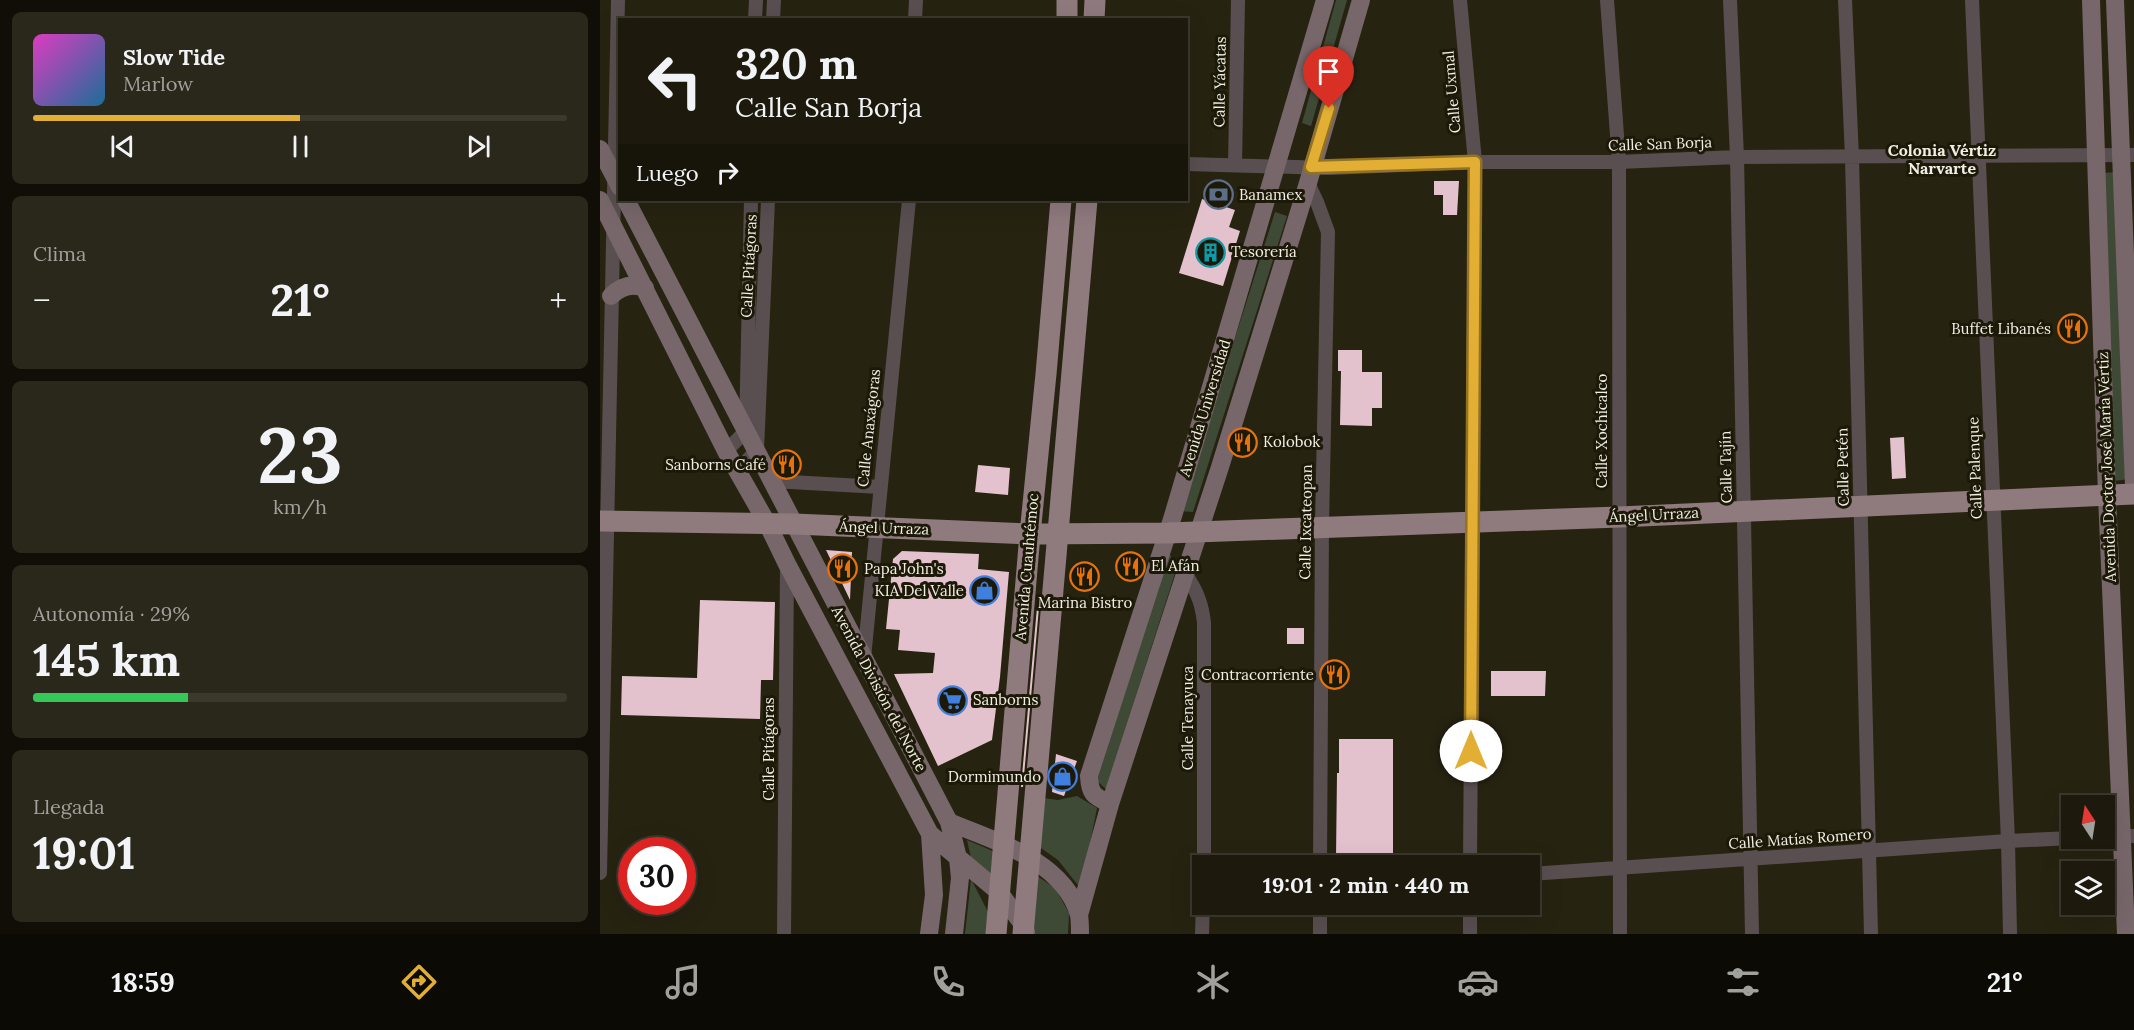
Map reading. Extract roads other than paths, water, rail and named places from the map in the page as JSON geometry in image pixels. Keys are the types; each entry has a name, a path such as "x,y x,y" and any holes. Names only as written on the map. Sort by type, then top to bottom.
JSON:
{"main road":[{"path":"1067,0 1067,18"},
{"path":"1094,18 1095,0"},
{"name":"Avenida Universidad","path":"1110,804 1095,796 1089,787 1089,776 1168,533 1325,0"},
{"name":"Avenida Universidad","path":"1079,915 1110,804 1200,532 1361,0"},
{"name":"Avenida Doctor José María Vértiz","path":"2091,0 2107,496 2126,934"},
{"name":"Avenida Doctor José María Vértiz","path":"2115,0 2128,155 2134,485"},
{"path":"612,150 617,182"},
{"name":"Avenida División del Norte","path":"600,200 726,451 767,523 930,834 999,892 1025,931"},
{"name":"Avenida División del Norte","path":"627,201 950,822"},
{"name":"Avenida Cuauhtémoc","path":"996,934 1061,201"},
{"name":"Avenida Cuauhtémoc","path":"1025,931 1087,201"},
{"path":"611,296 626,286 645,288"},
{"name":"Ángel Urraza","path":"603,521 767,523 1030,534 1168,533 2134,495"},
{"path":"950,822 1003,844 1053,875 1068,891 1079,915 1080,934"},
{"path":"950,822 958,858 959,897 954,934"},
{"path":"930,834 934,884 930,934"}],"street":[{"path":"612,150 618,0"},
{"path":"755,18 756,0"},
{"path":"774,0 774,18"},
{"path":"915,18 916,0"},
{"name":"Calle Yácatas","path":"1235,165 1238,0"},
{"name":"Calle Uxmal","path":"1460,0 1475,162 1470,855"},
{"name":"Calle Xochicalco","path":"1607,0 1619,162 1620,934"},
{"name":"Calle Tajín","path":"1730,0 1737,157 1752,934"},
{"name":"Calle Petén","path":"1845,0 1852,157 1871,934"},
{"name":"Calle Palenque","path":"1972,0 2010,934"},
{"name":"Calle San Borja","path":"1188,164 1277,166 1309,175 1475,162 1619,162 1737,157 2128,155"},
{"name":"Calle Ixcateopan","path":"1309,175 1328,232 1322,526 1320,855"},
{"path":"600,873 603,521 613,225 617,182"},
{"name":"Calle Pitágoras","path":"746,431 751,201"},
{"name":"Calle Pitágoras","path":"757,450 768,201"},
{"name":"Calle Anaxágoras","path":"864,660 909,201"},
{"path":"726,451 746,431"},
{"path":"737,471 757,450"},
{"path":"772,481 880,487"},
{"name":"Calle Pitágoras","path":"784,934 787,564"},
{"name":"Calle Tenayuca","path":"1186,575 1197,591 1203,608 1204,623 1204,855"},
{"name":"Calle Matías Romero","path":"1540,873 2061,839"},
{"path":"1202,934 1203,915"},
{"path":"1320,915 1320,934"},
{"path":"1470,915 1470,934"}],"place":[{"name":"Banamex","path":"1218,195"},
{"name":"Tesorería","path":"1210,252"},
{"name":"Buffet Libanés","path":"2072,329"},
{"name":"Kolobok","path":"1242,442"},
{"name":"Sanborns Café","path":"787,465"},
{"name":"El Afán","path":"1130,566"},
{"name":"Papa John's","path":"843,569"},
{"name":"Marina Bistro","path":"1085,576"},
{"name":"KIA Del Valle","path":"985,591"},
{"name":"Contracorriente","path":"1335,675"},
{"name":"Sanborns","path":"952,700"},
{"name":"Dormimundo","path":"1062,777"}],"district":[{"name":"Colonia Vértiz Narvarte","path":"1942,159"}]}
